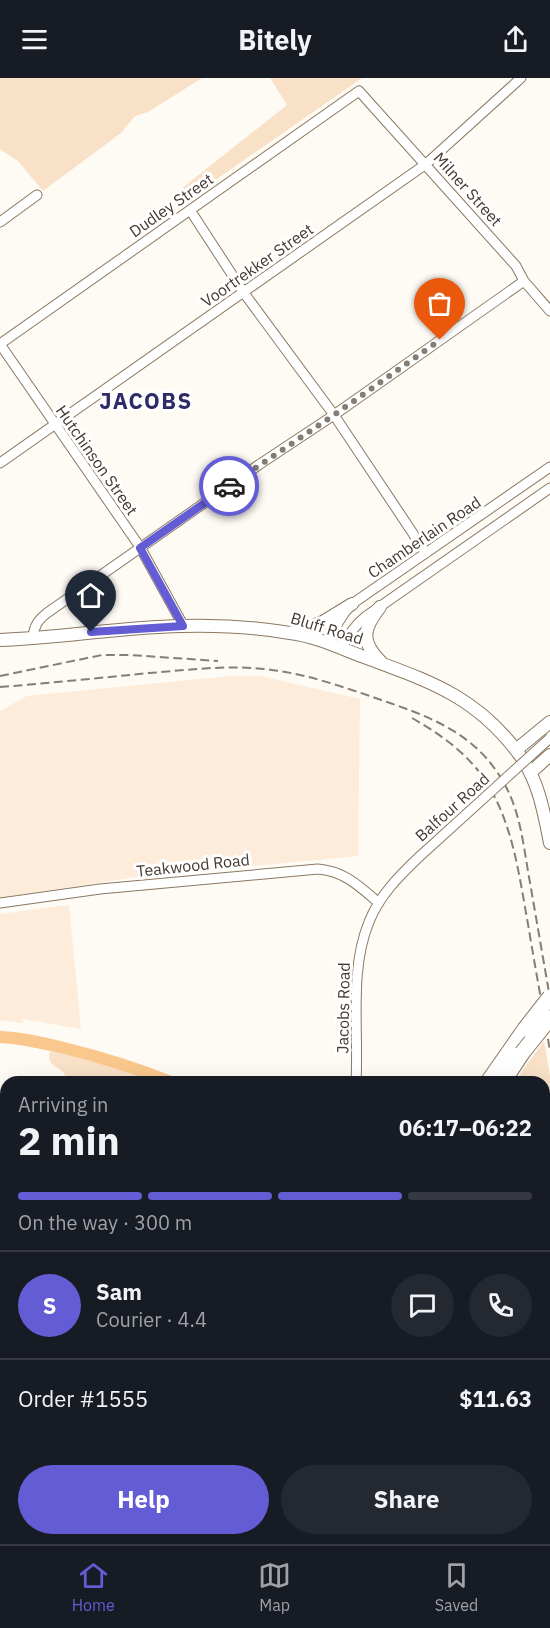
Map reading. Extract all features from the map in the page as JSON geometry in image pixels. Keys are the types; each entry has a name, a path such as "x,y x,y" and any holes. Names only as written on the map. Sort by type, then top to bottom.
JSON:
{"highway":[{"path":"492,1076 550,997"},
{"path":"507,1076 550,1018"}],"main road":[{"path":"292,633 321,623 352,604"},
{"path":"380,607 367,625 366,634 367,645 371,652 384,664"},
{"name":"Bluff Road","path":"0,640 183,626 262,629 292,633 342,648 444,688 468,703 503,734 530,773 543,807 550,841"},
{"path":"516,750 550,722"},
{"path":"530,773 550,755"}],"street":[{"name":"Voortrekker Street","path":"0,463 426,164 521,78"},
{"name":"Milner Street","path":"359,91 516,266 524,281 550,311"},
{"name":"Dudley Street","path":"0,344 359,91"},
{"path":"0,222 38,195"},
{"path":"190,210 244,293 334,415 426,553"},
{"path":"33,638 33,629 39,619 524,281"},
{"name":"Hutchinson Street","path":"0,344 140,548 183,626"},
{"name":"Chamberlain Road","path":"330,644 343,613 352,604 550,467"},
{"name":"Chamberlain Road","path":"342,648 356,624 550,488"},
{"name":"Balfour Road","path":"379,903 390,887 419,858 550,738"},
{"name":"Teakwood Road","path":"0,903 100,889 318,869 332,871 350,878 379,903"},
{"name":"Jacobs Road","path":"356,1076 359,956 369,921 379,903"}],"shaded area":[{"path":"0,78 202,78 148,112 135,116 121,133 43,191 18,161 0,149"},
{"path":"270,78 362,78 184,202 181,199 181,189 287,105"},
{"path":"231,676 260,676 360,699 358,856 142,876 0,898 0,711 27,696"},
{"path":"69,905 81,1029 23,1019 23,1023 0,1020 0,914"},
{"path":"544,1041 550,1076 519,1076"},
{"path":"50,1051 121,1068 142,1076 65,1076 52,1064"}],"waterway":[{"path":"0,1037 16,1038 78,1051 155,1076"}],"railway":[{"path":"0,676 102,655 218,661"},
{"path":"0,687 195,669 257,668 302,675 332,684 409,710 444,725 474,746 487,759 499,775 513,803 522,834 550,998"},
{"path":"412,718 443,738 470,761 495,797 509,832 518,868 550,1051"}],"way so far":[{"path":"229,486 440,340"}],"district":[{"name":"JACOBS","path":"146,401"}],"route":[{"path":"91,632 183,626 140,548 229,486"}]}
